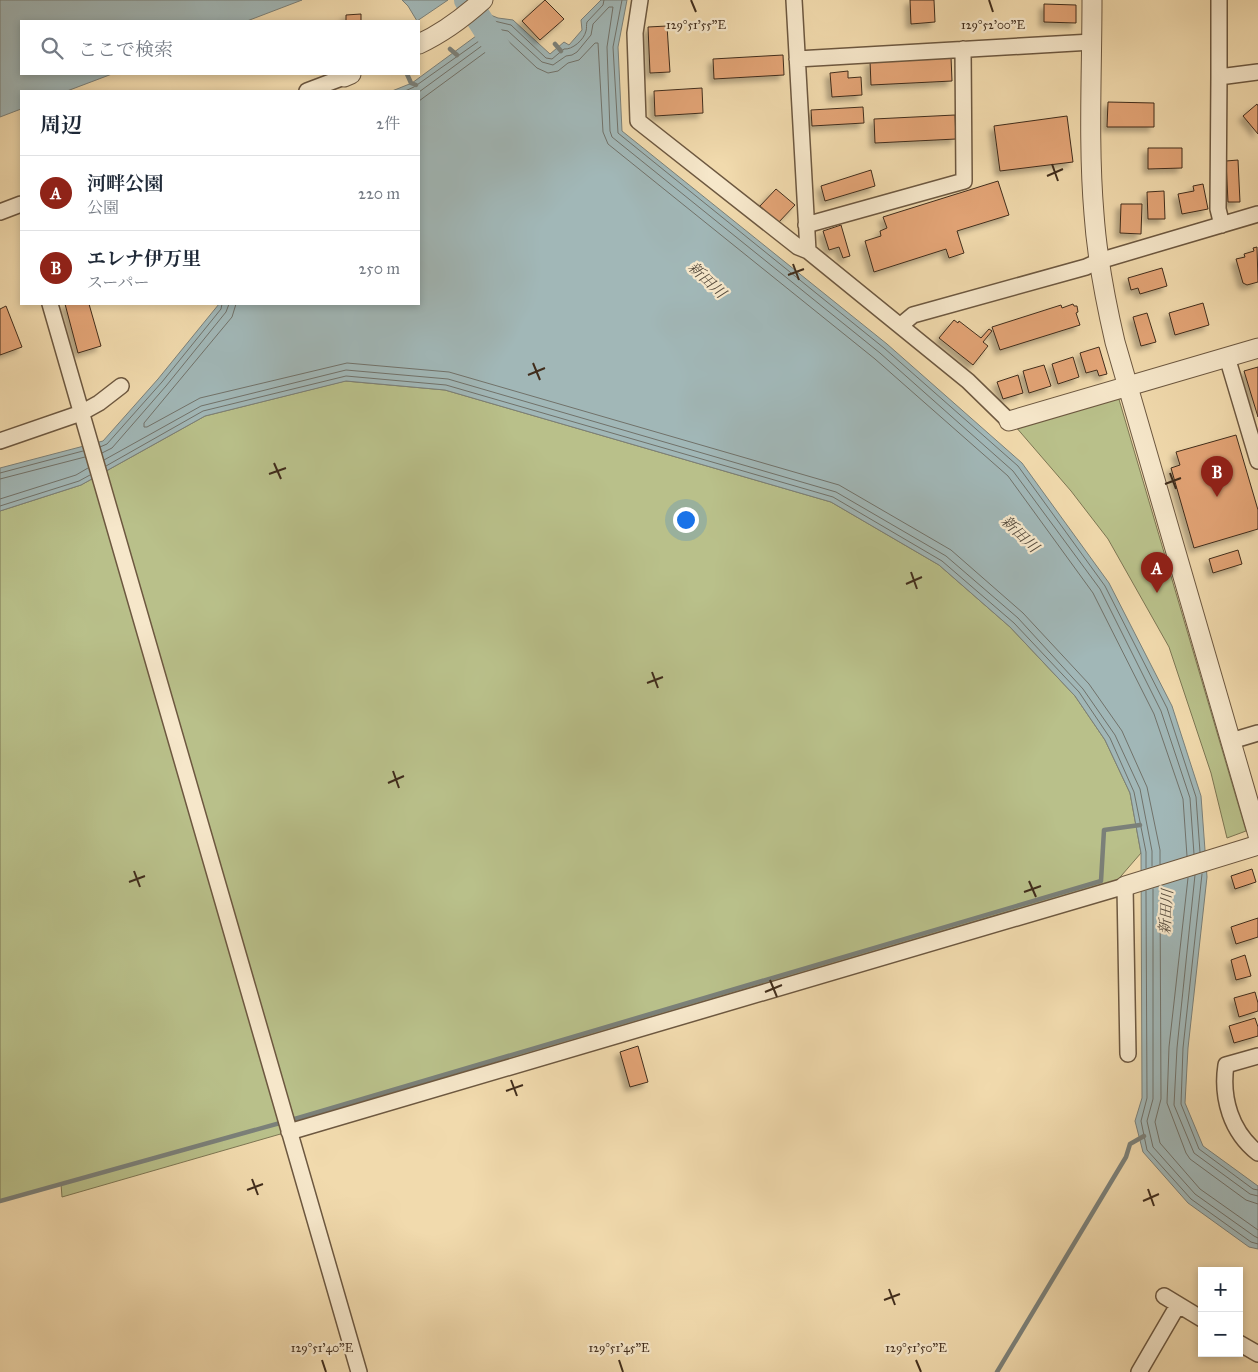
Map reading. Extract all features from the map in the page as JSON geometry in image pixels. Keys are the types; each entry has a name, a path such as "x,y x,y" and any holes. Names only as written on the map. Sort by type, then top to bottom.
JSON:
{"street":[{"path":"420,44 465,16 483,0"},
{"path":"640,0 635,33 638,121 901,325 968,381 1009,421 1258,348"},
{"path":"794,0 808,251"},
{"path":"1092,0 1091,170 1099,261 1115,342 1258,835"},
{"path":"1219,0 1218,209 1222,225"},
{"path":"797,59 1092,42"},
{"path":"806,225 964,181 964,49"},
{"path":"1219,77 1258,72"},
{"path":"310,90 347,75"},
{"path":"0,212 20,204"},
{"path":"901,325 913,315 1086,267 1099,261 1258,214"},
{"path":"50,305 358,1372"},
{"path":"1227,357 1258,458"},
{"path":"0,441 83,420 98,403 121,386"},
{"path":"1231,740 1258,733"},
{"path":"289,1132 1224,857 1258,845"},
{"path":"1124,886 1128,1054"},
{"path":"1258,1056 1226,1065 1223,1083 1231,1121 1249,1146 1258,1152"},
{"path":"1164,1296 1198,1318"},
{"path":"1139,1372 1178,1305"},
{"path":"1243,1345 1258,1354"}],"green space":[{"path":"345,381 445,390 831,502 939,565 1010,627 1075,696 1105,740 1130,793 1141,853 1115,883 284,1133 62,1197 61,1184 0,1201 0,511 81,485 205,416"},
{"path":"1118,396 1246,831 1227,838 1211,773 1169,647 1108,539 1071,491 1015,426"}],"water":[{"path":"0,0 302,0 250,20 20,20 20,75 109,75 70,90 20,90 20,109 0,117"},
{"path":"402,0 448,0 418,20 416,20"},
{"path":"601,0 627,0 618,47 622,131 887,344 1022,463 1109,583 1172,706 1201,796 1207,877 1188,1048 1185,1103 1203,1146 1258,1186 1258,1249 1249,1247 1188,1203 1143,1152 1135,1121 1142,1098 1141,853 1130,793 1105,740 1075,696 1010,627 939,565 831,502 445,390 346,381 205,416 81,485 0,511 0,468 103,441 158,379 218,305 420,305 420,90 394,90 412,83 476,36 472,30 488,14 498,18 513,20 550,54 564,42 569,45 582,30 581,20"}],"building":[{"path":"545,0 564,19 540,40 522,21"},
{"path":"910,0 934,0 935,22 911,24"},
{"path":"1044,4 1076,5 1076,23 1044,22"},
{"path":"361,14 361,20 346,20 346,15"},
{"path":"667,26 670,72 650,73 648,27"},
{"path":"783,55 784,75 714,79 713,59"},
{"path":"951,57 952,81 871,85 870,61"},
{"path":"848,71 848,78 861,77 862,95 832,97 830,73"},
{"path":"702,88 703,113 655,116 654,91"},
{"path":"1108,102 1154,103 1154,127 1107,127"},
{"path":"1257,104 1258,106 1258,134 1243,116"},
{"path":"863,107 864,123 812,126 811,110"},
{"path":"955,115 956,139 875,143 874,119"},
{"path":"1067,116 1073,162 1000,171 994,126"},
{"path":"1148,148 1182,148 1182,168 1148,169"},
{"path":"1238,160 1240,202 1228,202 1226,161"},
{"path":"871,170 875,186 825,201 821,186"},
{"path":"998,181 1009,215 957,231 964,253 949,258 946,249 874,272 865,241 881,236 880,231 887,228 883,217"},
{"path":"1203,184 1208,209 1182,214 1178,194 1194,191 1193,186"},
{"path":"776,189 795,205 778,223 760,206"},
{"path":"1164,191 1165,219 1148,219 1147,192"},
{"path":"1121,204 1142,204 1141,234 1120,233"},
{"path":"841,225 850,256 843,258 839,247 829,250 823,231"},
{"path":"1257,247 1258,282 1247,285 1243,283 1236,259 1245,257 1244,254 1254,251 1253,248"},
{"path":"1162,268 1167,286 1140,294 1138,288 1131,290 1128,278"},
{"path":"1203,303 1209,325 1175,335 1169,313"},
{"path":"1073,304 1077,306 1078,312 1076,313 1080,325 1000,350 992,327 1061,305 1062,308"},
{"path":"65,305 89,305 101,346 78,353"},
{"path":"6,306 22,347 0,355 0,309"},
{"path":"1147,313 1156,342 1141,346 1133,317"},
{"path":"954,320 958,323 959,321 981,338 989,329 992,331 983,342 988,346 973,365 939,338"},
{"path":"1099,347 1107,374 1099,376 1097,370 1086,373 1080,353"},
{"path":"1073,357 1079,377 1058,384 1052,364"},
{"path":"1044,365 1051,386 1029,393 1023,371"},
{"path":"1258,367 1258,417 1244,371"},
{"path":"1018,375 1023,393 1003,399 997,382"},
{"path":"1236,435 1258,510 1258,529 1194,548 1171,468 1180,465 1176,452"},
{"path":"1238,550 1242,564 1213,573 1209,559"},
{"path":"1252,869 1256,882 1235,889 1231,876"},
{"path":"1258,918 1258,937 1236,944 1231,927"},
{"path":"1245,955 1251,976 1236,980 1231,960"},
{"path":"1255,992 1258,1011 1239,1017 1234,998"},
{"path":"1255,1018 1258,1036 1234,1043 1229,1026"},
{"path":"638,1046 648,1082 630,1087 620,1052"}],"waterway":[{"name":"新田川","path":"467,0 499,50"},
{"path":"555,44 561,51"},
{"path":"450,49 457,55"},
{"path":"407,75 411,83 416,85"},
{"path":"0,1201 298,1118 1101,881 1104,830 1140,825"},
{"path":"997,1372 1126,1157 1130,1144 1144,1136"}],"place":[{"name":"エレナ伊万里","path":"1217,497"},
{"name":"河畔公園","path":"1157,593"}]}
